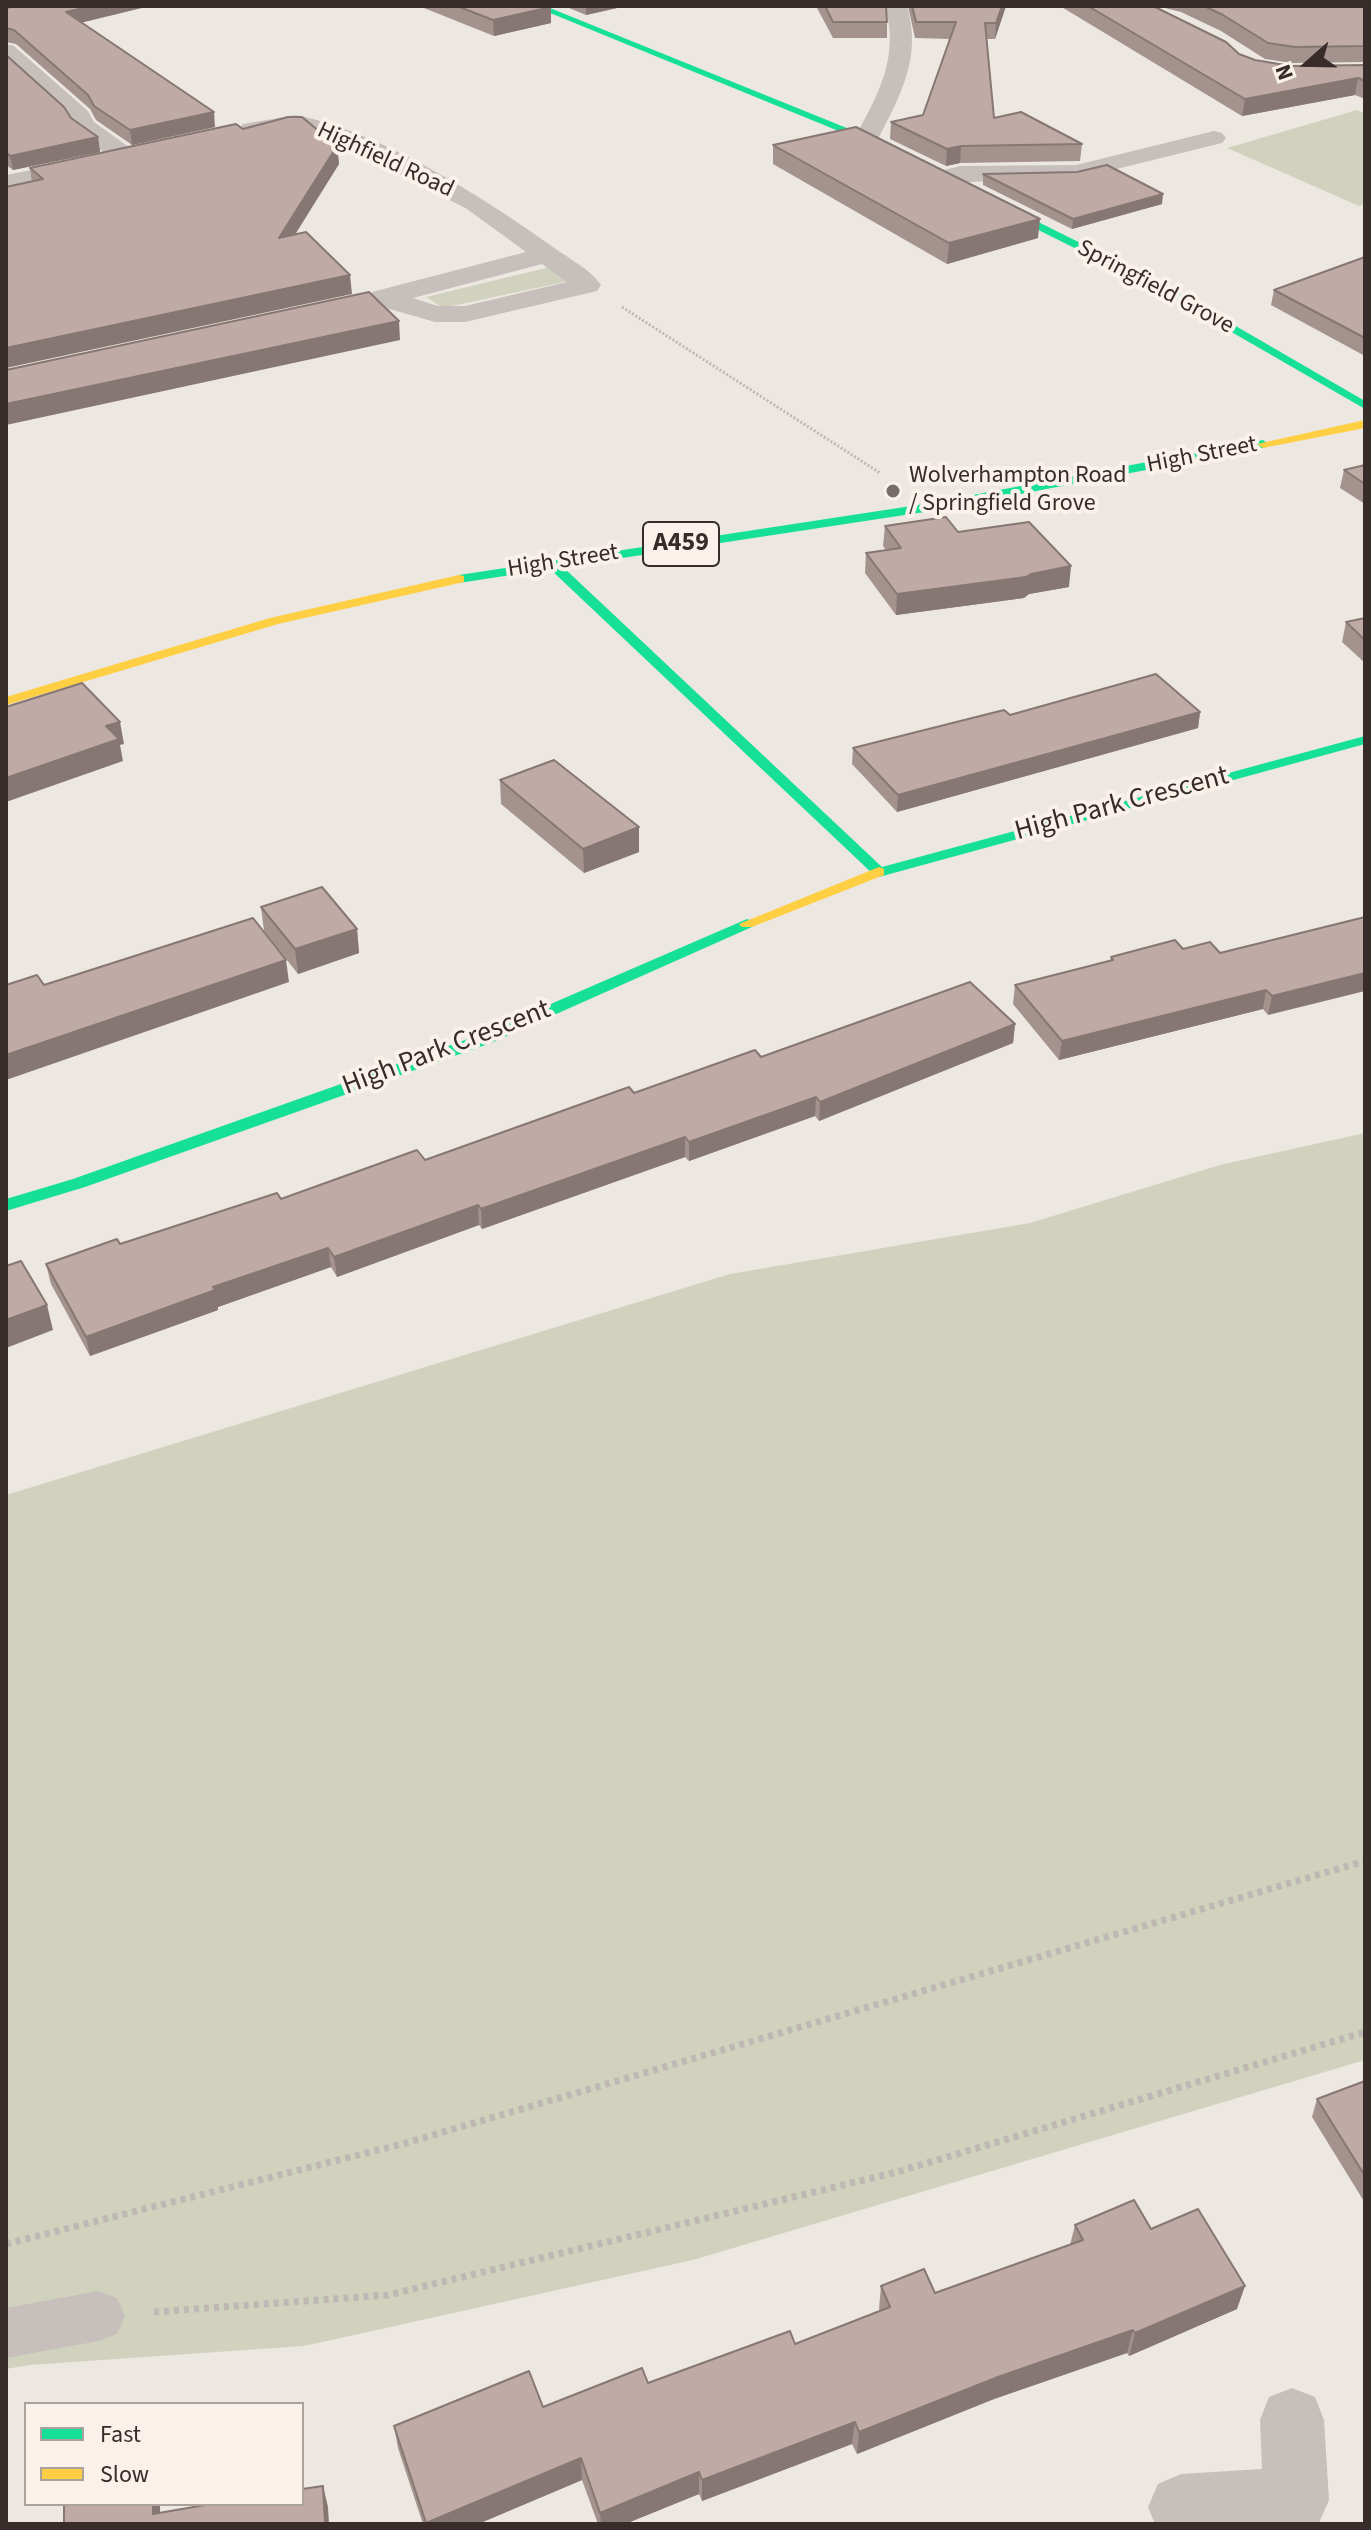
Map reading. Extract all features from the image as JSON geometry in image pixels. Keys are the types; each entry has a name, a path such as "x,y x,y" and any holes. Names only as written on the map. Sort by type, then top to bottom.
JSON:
{"street":[{"name":"Springfield Grove","path":"537,6 866,139 1161,287 1365,406"},
{"path":"866,139 901,71 905,41 896,6"},
{"path":"6,51 80,116 83,125 128,157"},
{"name":"Highfield Road","path":"277,149 228,140 296,122 311,125 369,149 476,204 588,285"},
{"path":"929,171 1076,172 1214,138"},
{"path":"313,149 369,149"},
{"path":"6,182 155,151"},
{"path":"355,304 545,255"},
{"path":"386,297 435,314 465,314 588,285"},
{"name":"High Street","path":"6,701 275,621 444,581 931,507 1365,424"},
{"path":"551,563 879,872"},
{"name":"High Park Crescent","path":"6,1205 79,1183 485,1039 810,897 879,872 1365,740"},
{"path":"1181,2507 1305,2512 1292,2420"}],"lane":[{"path":"6,2333 99,2316"}],"path":[{"path":"588,285 931,507"},
{"path":"6,2244 406,2143 1365,1861"},
{"path":"99,2316 388,2295 897,2172 1365,2032"}],"green space":[{"path":"1357,110 1365,114 1365,204 1359,206 1227,148"},
{"path":"550,267 569,281 443,308 426,297"},
{"path":"1365,1133 1365,2060 693,2260 304,2346 6,2369 6,1495 730,1274 1030,1223 1220,1165"}],"building":[{"path":"92,6 66,12 214,112 130,130 94,106 88,95 14,30 6,28 6,8"},
{"path":"457,6 547,6 551,7 493,20"},
{"path":"825,6 886,6 887,22 833,22"},
{"path":"912,6 1002,6 996,23 985,23 994,118 1021,112 1082,144 961,146 947,149 891,122 923,115 956,22 916,22"},
{"path":"1088,6 1153,6 1255,60 1291,66 1365,65 1365,81 1358,78 1245,99"},
{"path":"1204,6 1365,6 1365,46 1295,47 1268,43"},
{"path":"6,55 64,107 71,118 98,137 10,156 6,152"},
{"path":"288,117 302,117 337,146 279,238 306,232 350,275 6,348 6,187 43,179 30,168 236,124 243,129"},
{"path":"856,127 1040,219 949,243 773,145"},
{"path":"1107,165 1163,194 1073,219 983,174 1077,172"},
{"path":"1365,257 1365,338 1274,290"},
{"path":"369,292 399,321 6,404 6,370"},
{"path":"1365,465 1365,484 1344,470"},
{"path":"946,517 958,532 1029,522 1071,566 1026,577 897,594 866,553 901,548 885,526"},
{"path":"1365,618 1365,640 1346,622"},
{"path":"1156,674 1200,712 898,795 853,748 1004,710 1010,715"},
{"path":"82,683 120,722 106,726 119,739 6,778 6,707"},
{"path":"554,760 639,827 583,849 500,780"},
{"path":"322,887 357,929 295,949 261,907"},
{"path":"1365,917 1365,973 1272,996 1266,990 1062,1041 1015,985 1113,960 1111,957 1175,940 1183,949 1210,942 1220,953"},
{"path":"253,918 286,960 6,1055 6,985 37,975 44,985"},
{"path":"970,982 1015,1024 820,1102 816,1097 689,1142 685,1137 481,1209 478,1205 334,1257 328,1248 213,1287 215,1290 86,1337 46,1264 117,1239 120,1244 277,1193 281,1199 417,1150 425,1160 629,1087 634,1093 755,1050 761,1057"},
{"path":"21,1261 47,1305 6,1320 6,1266"},
{"path":"1365,2081 1365,2176 1317,2099"},
{"path":"1134,2200 1151,2229 1198,2209 1245,2286 1135,2333 1133,2330 998,2377 859,2432 855,2422 702,2480 699,2472 600,2513 581,2458 426,2523 394,2426 529,2371 543,2407 642,2368 648,2383 790,2331 795,2344 890,2307 881,2286 924,2269 935,2293 1083,2240 1075,2225"},
{"path":"323,2486 325,2524 64,2524 64,2506 153,2506 153,2514 199,2506 304,2506 304,2489"}],"traffic: fast":[{"path":"537,6 866,139 898,156"},
{"path":"984,199 1161,287 1365,406"},
{"path":"459,579 931,507 1263,444"},
{"path":"551,563 879,872 1365,740"},
{"path":"6,1205 79,1183 485,1039 747,924"}],"traffic: slow":[{"path":"1263,444 1365,424"},
{"path":"6,701 275,621 459,579"},
{"path":"747,924 879,872"}],"place":[{"name":"Wolverhampton Road / Springfield Grove","path":"893,491"}]}
